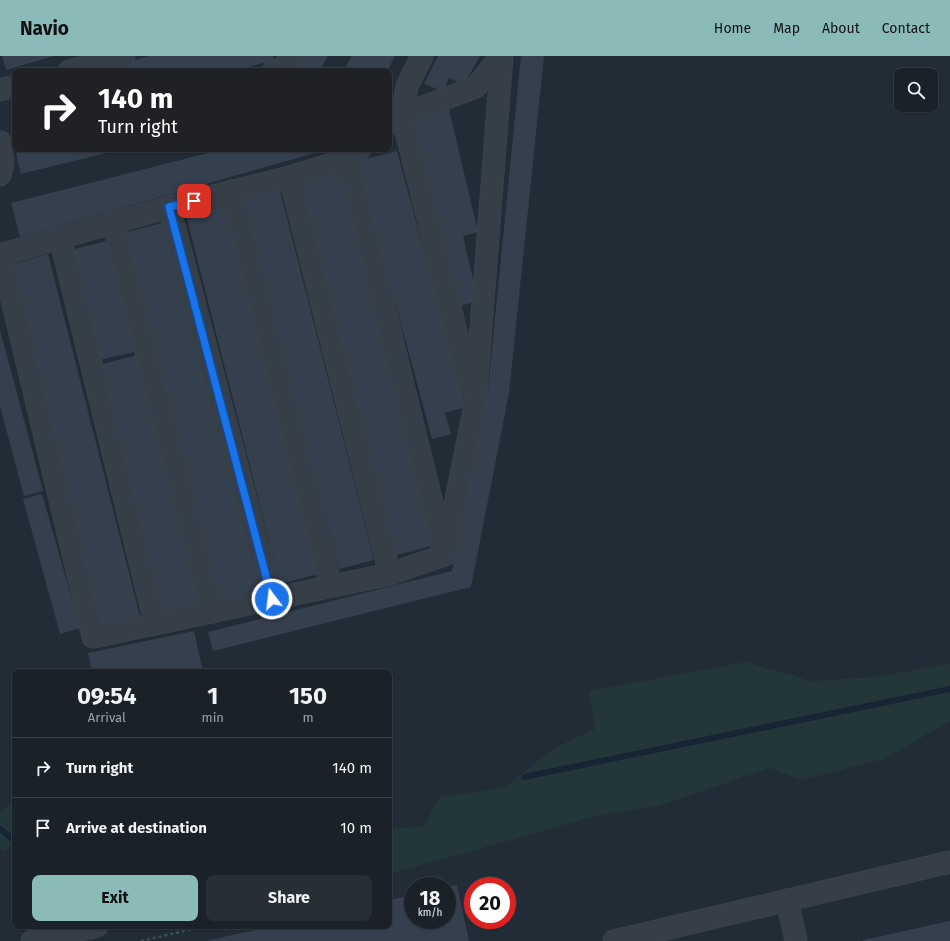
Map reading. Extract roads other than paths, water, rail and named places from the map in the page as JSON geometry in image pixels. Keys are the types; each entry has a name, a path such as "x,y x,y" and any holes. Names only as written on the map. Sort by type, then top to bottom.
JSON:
{"lane":[{"path":"80,68 124,56"},
{"path":"284,68 290,56"},
{"path":"422,56 407,86 396,121 475,405"},
{"path":"396,121 476,87 502,56"},
{"path":"445,555 475,405 502,56"},
{"path":"0,90 12,87"},
{"path":"0,175 3,164 0,141 12,138"},
{"path":"354,154 445,555 390,574 93,637 1,255 169,207 290,178 354,154"},
{"path":"290,178 390,574"},
{"path":"232,191 331,586"},
{"path":"169,207 272,599"},
{"path":"114,222 212,612"},
{"path":"60,237 155,624"},
{"path":"614,941 950,862"},
{"path":"787,900 796,941"},
{"path":"32,941 84,929"}],"waterway":[{"path":"524,777 950,689"},
{"path":"0,829 12,839"}]}
